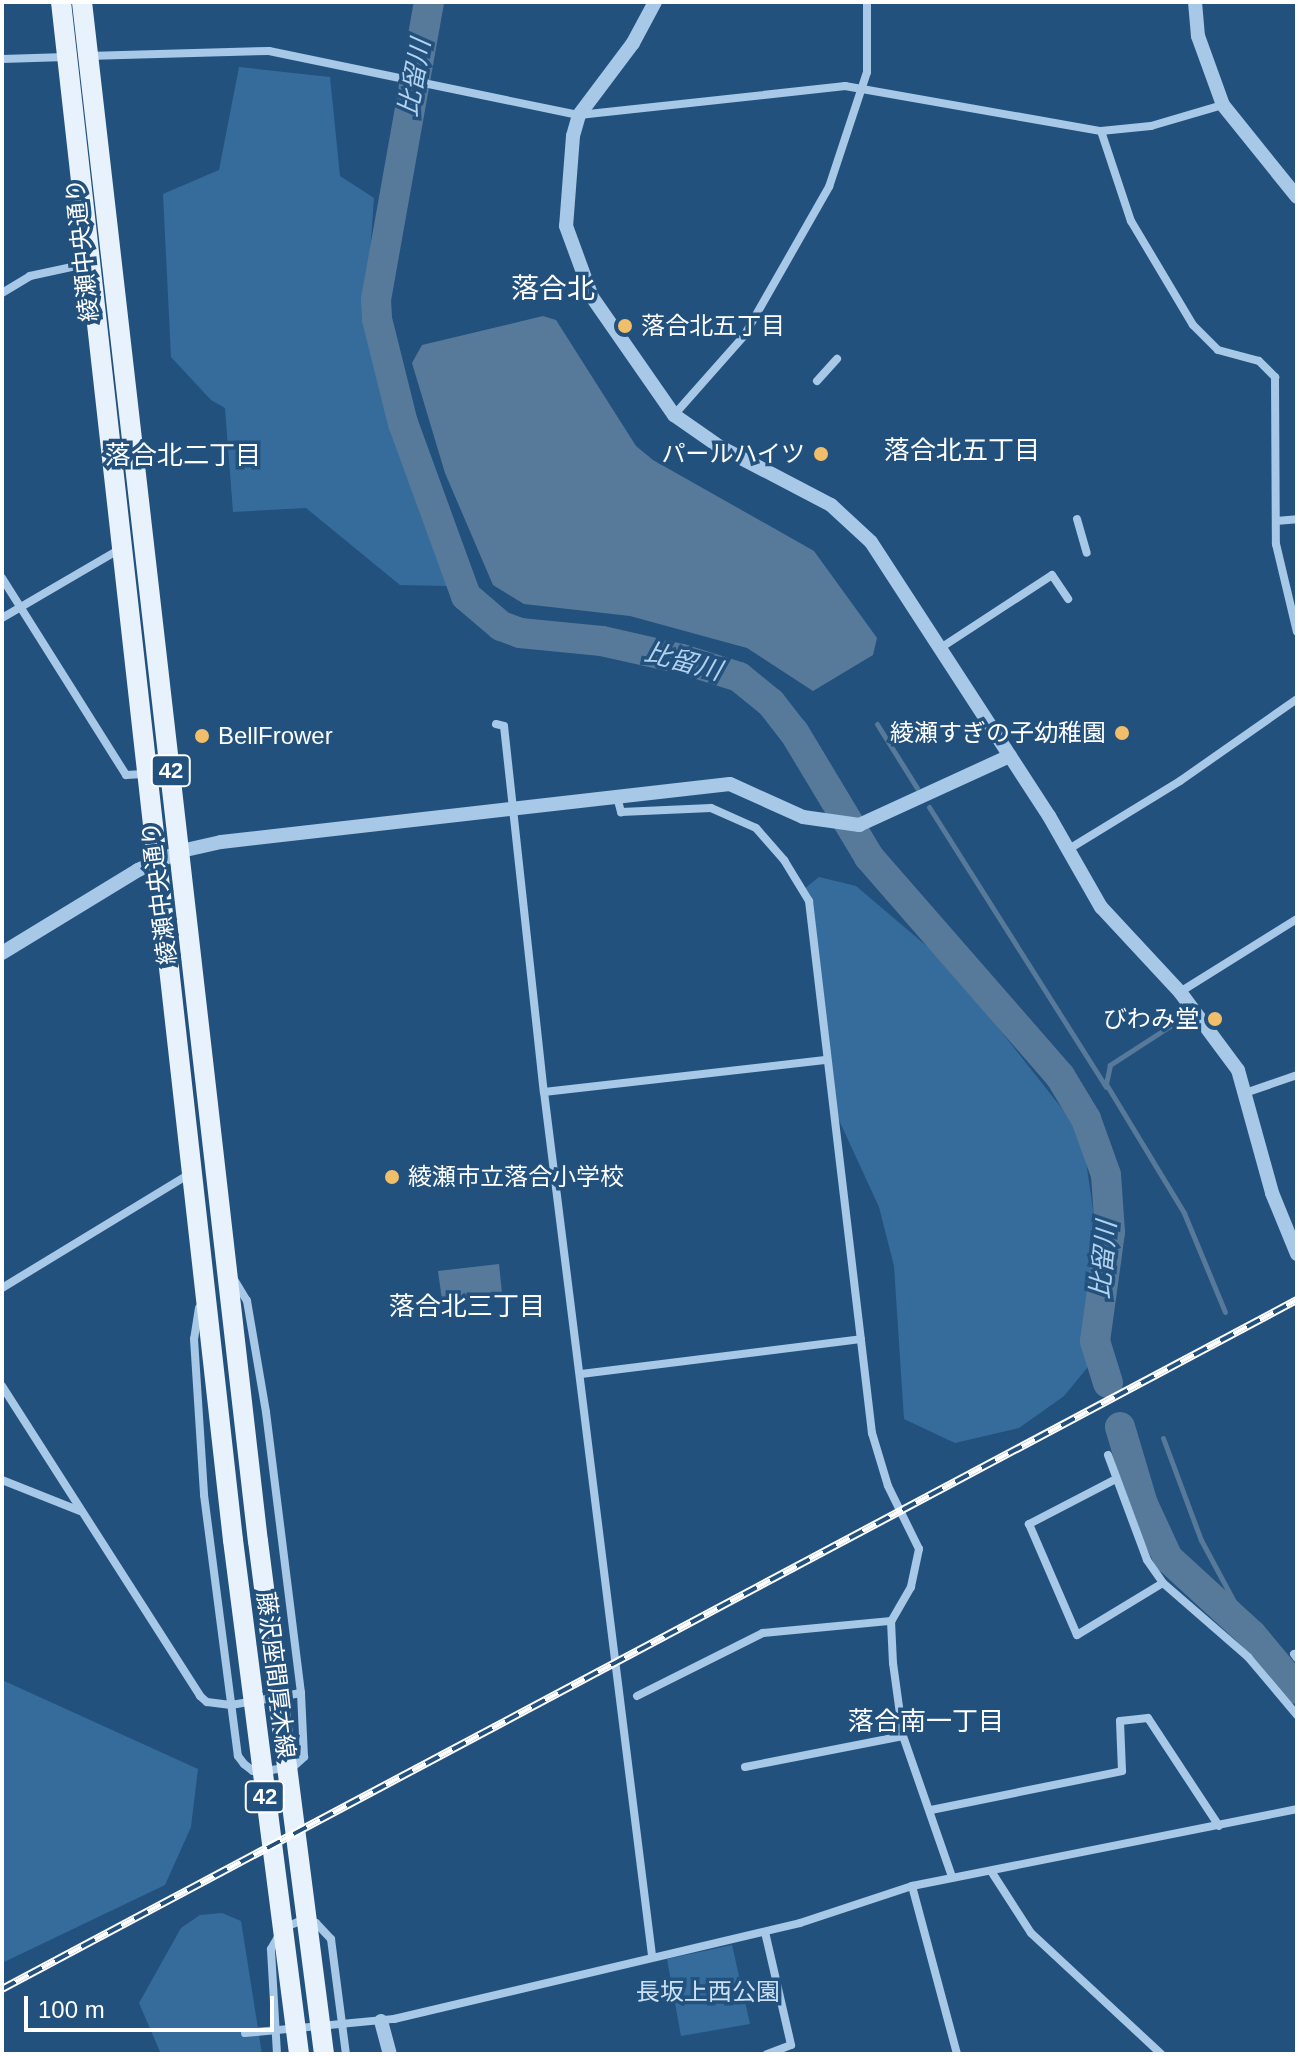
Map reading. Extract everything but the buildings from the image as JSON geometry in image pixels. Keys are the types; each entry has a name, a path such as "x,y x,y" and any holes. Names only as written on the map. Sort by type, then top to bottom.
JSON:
{"main road":[{"name":"綾瀬中央通り","path":"61,2 78,56 181,851 258,1541"},
{"name":"綾瀬中央通り","path":"82,2 78,56 91,263 160,859 233,1540"},
{"name":"藤沢座間厚木線","path":"233,1540 299,2054"},
{"name":"藤沢座間厚木線","path":"258,1541 324,2054"}],"street":[{"path":"655,2 633,43 579,115 567,172 569,245 592,297 674,415 854,522 1010,756 1113,923 1180,992 1229,1055 1248,1092 1272,1193 1297,1254"},
{"path":"674,415 724,363 778,282 829,187 863,87 867,2"},
{"path":"1195,2 1198,36 1223,105 1297,197"},
{"path":"2,59 269,51 402,76 579,115 863,87 1101,131 1151,126 1223,105"},
{"path":"1101,131 1131,221 1193,325 1218,350 1259,361 1275,377 1276,544 1297,632"},
{"path":"2,293 30,276 91,263"},
{"path":"817,381 837,359"},
{"path":"1077,519 1087,553"},
{"path":"1276,521 1297,519"},
{"path":"2,618 124,547"},
{"path":"939,649 1052,575 1068,599"},
{"path":"2,578 126,775 150,774"},
{"path":"1069,849 1297,699"},
{"path":"496,724 504,726 544,1092 652,1955"},
{"path":"2,953 160,859 181,851 730,784 803,817 835,825 859,825 1010,756"},
{"path":"617,797 621,812 711,808 756,828 784,860 809,901 872,1433 888,1486 919,1549 915,1577 891,1621 903,1736 952,1877"},
{"path":"1180,992 1297,919"},
{"path":"544,1092 827,1060"},
{"path":"1248,1092 1297,1075"},
{"path":"2,1288 192,1172"},
{"path":"205,1275 194,1339 204,1495 231,1705 244,1764 253,1771 293,1767 307,1748 266,1412 247,1301 228,1268"},
{"path":"581,1374 861,1339"},
{"path":"2,1386 194,1689 207,1702 231,1705 301,1693"},
{"path":"1108,1455 1114,1480 1147,1560 1163,1583 1248,1657 1297,1715"},
{"path":"2,1480 81,1511"},
{"path":"1114,1480 1029,1524 1077,1635 1163,1583"},
{"path":"637,1696 763,1633 891,1621"},
{"path":"931,1810 1122,1771 1120,1721 1148,1718 1219,1826"},
{"path":"745,1767 903,1736"},
{"path":"245,2033 274,2033 381,2021 652,1955 765,1932 912,1886 1297,1809"},
{"path":"991,1871 1031,1933 1161,2054"},
{"path":"912,1886 957,2054"},
{"path":"277,2054 271,1949 283,1928 298,1922 316,1923 331,1939 346,2054"},
{"path":"765,1932 791,2045 767,2054"},
{"path":"381,2021 390,2054"}],"green space":[{"path":"239,67 330,77 340,176 374,198 365,323 447,586 400,585 306,508 233,512 225,408 211,400 171,357 163,194 219,170"},
{"path":"819,877 856,886 949,965 1082,1134 1096,1230 1090,1301 1092,1362 1064,1396 1019,1428 955,1443 904,1419 894,1266 879,1207 838,1118 804,889"},
{"path":"2,1680 198,1769 191,1827 165,1885 2,1963"},
{"path":"222,1913 241,1921 262,2054 161,2054 139,2003 181,1928 200,1915"},
{"name":"長坂上西公園","path":"732,1945 750,2024 681,2036 667,1959"}],"shaded area":[{"path":"543,316 556,320 636,446 653,460 814,551 877,638 873,655 813,691 747,648 630,616 524,604 493,585 445,473 412,363 422,345"},
{"path":"499,1264 502,1293 442,1300 438,1271"}],"waterway":[{"name":"比留川","path":"429,2 376,299 377,319 403,423 466,596 501,626 520,633 602,641 682,659 739,677 771,703 794,732 869,857 1060,1076 1086,1119 1106,1175 1110,1232 1095,1341 1108,1383"},
{"path":"877,724 917,788"},
{"path":"929,807 1106,1087"},
{"path":"1176,1015 1170,1026 1110,1065 1106,1084 1184,1213 1225,1312"},
{"name":"比留川","path":"1120,1427 1143,1504 1168,1558 1252,1635 1297,1689"},
{"path":"1163,1438 1201,1540 1252,1635"}],"railway":[{"path":"2,1989 1297,1300"}],"place":[{"name":"落合北五丁目","path":"625,326"},
{"name":"パールハイツ","path":"821,454"},
{"name":"綾瀬すぎの子幼稚園","path":"1122,733"},
{"name":"BellFrower","path":"202,736"},
{"name":"びわみ堂","path":"1215,1019"},
{"name":"綾瀬市立落合小学校","path":"392,1177"}],"district":[{"name":"落合北","path":"553,289"},
{"name":"落合北五丁目","path":"962,451"},
{"name":"落合北二丁目","path":"183,456"},
{"name":"落合北三丁目","path":"467,1307"},
{"name":"落合南一丁目","path":"926,1722"}]}
